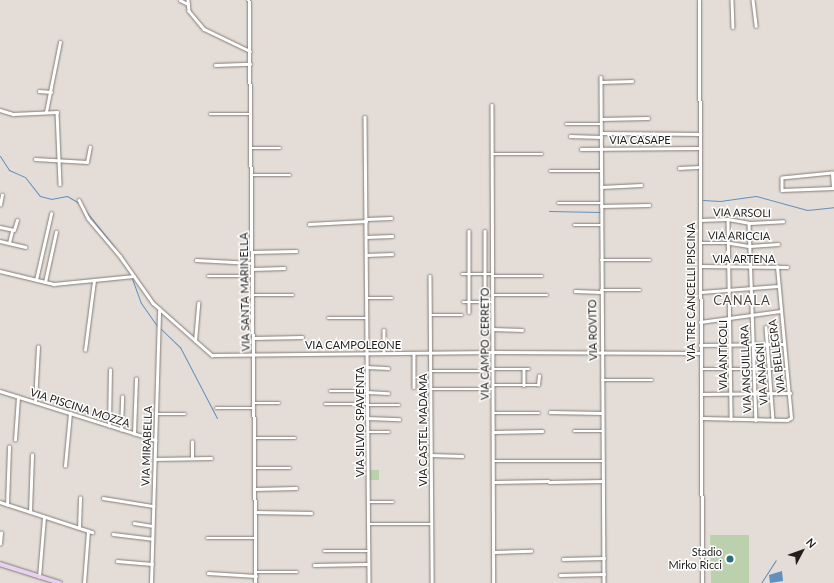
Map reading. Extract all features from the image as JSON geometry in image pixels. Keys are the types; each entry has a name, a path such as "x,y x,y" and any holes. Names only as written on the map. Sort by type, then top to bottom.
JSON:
{"main road":[{"path":"0,564 60,583"}],"street":[{"path":"180,0 188,4"},
{"path":"188,0 190,13 204,29 250,51"},
{"name":"VIA SANTA MARINELLA","path":"249,0 252,148 256,583"},
{"name":"VIA TRE CANCELLI PISCINA","path":"699,0 702,583"},
{"path":"732,0 732,27"},
{"path":"753,0 756,26"},
{"path":"46,112 60,42"},
{"path":"215,65 250,64"},
{"name":"VIA ROVITO","path":"601,76 601,291 604,583"},
{"path":"601,82 632,81"},
{"path":"39,91 51,92"},
{"name":"VIA CAMPO CERRETO","path":"492,106 494,295 494,583"},
{"path":"0,110 13,114 57,112 60,184"},
{"path":"210,114 251,114"},
{"name":"VIA SILVIO SPAVENTA","path":"365,117 369,583"},
{"path":"601,119 648,118"},
{"path":"566,124 601,124"},
{"path":"570,136 700,134"},
{"path":"35,159 87,162 90,147"},
{"path":"252,148 280,148"},
{"name":"VIA CASAPE","path":"581,149 700,148"},
{"path":"492,154 542,154"},
{"path":"679,168 700,167"},
{"path":"550,171 601,171"},
{"path":"833,173 833,188 784,192 781,190 782,178 833,173"},
{"path":"252,175 290,175"},
{"path":"601,187 641,185"},
{"path":"0,205 2,195"},
{"name":"VIA CAMPOLEONE","path":"79,200 83,208 159,309 195,342 213,355 493,352 701,353"},
{"path":"558,203 601,203"},
{"path":"601,206 649,206"},
{"path":"36,280 51,214"},
{"path":"308,224 391,218"},
{"name":"VIA ARSOLI","path":"700,220 728,219 749,223 783,221"},
{"name":"VIA ANTICOLI","path":"728,219 732,317 731,419"},
{"path":"0,227 14,230 17,220"},
{"name":"VIA ANGUILLARA","path":"749,223 756,420"},
{"path":"574,225 601,225"},
{"path":"9,243 12,231"},
{"path":"469,231 469,312"},
{"path":"485,231 485,329"},
{"path":"45,282 56,232"},
{"path":"366,237 392,236"},
{"path":"0,241 25,247"},
{"name":"VIA ARICCIA","path":"700,243 730,242 750,246 778,244"},
{"path":"252,252 296,251"},
{"path":"366,255 392,254"},
{"path":"196,260 252,263"},
{"path":"601,260 650,260"},
{"name":"VIA ARTENA","path":"700,266 787,267"},
{"name":"VIA BELLEGRA","path":"773,420 790,418 790,393 780,311 777,267"},
{"path":"252,269 284,268"},
{"path":"0,271 45,282 94,281 134,276"},
{"path":"462,274 542,276"},
{"path":"208,276 253,276"},
{"name":"VIA CASTEL MADAMA","path":"430,276 432,583"},
{"path":"85,350 94,281"},
{"path":"701,292 778,286"},
{"path":"575,291 640,290"},
{"path":"253,295 293,295"},
{"path":"494,295 547,295"},
{"path":"367,298 392,298"},
{"path":"462,302 493,302"},
{"path":"195,342 198,303"},
{"name":"VIA MIRABELLA","path":"151,583 159,309"},
{"path":"700,322 780,311"},
{"path":"430,316 462,315"},
{"path":"328,318 367,318"},
{"name":"VIA ANAGNI","path":"766,327 773,420"},
{"path":"493,329 522,330"},
{"path":"384,330 384,353"},
{"path":"253,338 302,337"},
{"path":"700,345 784,344"},
{"path":"35,402 38,347"},
{"path":"414,353 414,387"},
{"path":"367,368 388,368"},
{"path":"524,369 524,385"},
{"path":"430,371 529,369"},
{"path":"701,369 787,369"},
{"path":"109,426 110,370"},
{"path":"493,385 538,385 540,376"},
{"path":"134,434 136,379"},
{"path":"602,380 652,380"},
{"path":"431,389 493,389"},
{"name":"VIA PISCINA MOZZA","path":"0,391 155,440"},
{"path":"330,391 388,393"},
{"path":"701,394 790,393"},
{"path":"15,440 18,397"},
{"path":"121,430 122,397"},
{"path":"254,403 280,404"},
{"path":"325,404 399,405"},
{"path":"216,408 254,408"},
{"path":"550,412 602,413"},
{"path":"65,466 70,413"},
{"path":"494,413 539,413"},
{"path":"156,414 185,414"},
{"path":"368,418 399,419"},
{"path":"702,418 773,420"},
{"path":"494,432 542,431"},
{"path":"574,431 603,431"},
{"path":"368,432 389,432"},
{"path":"255,438 295,438"},
{"path":"192,442 192,457"},
{"path":"7,505 8,447"},
{"path":"30,512 32,455"},
{"path":"431,455 462,456"},
{"path":"155,459 192,457 211,458"},
{"path":"494,461 603,460"},
{"path":"255,468 290,468"},
{"path":"494,482 603,481"},
{"path":"255,489 296,488"},
{"path":"79,528 80,498"},
{"path":"103,498 153,506"},
{"path":"0,502 90,532 84,583"},
{"path":"368,502 393,502"},
{"path":"255,512 311,513"},
{"path":"39,576 44,517"},
{"path":"134,523 152,526"},
{"path":"368,524 431,524"},
{"path":"0,544 1,533"},
{"path":"113,534 152,539"},
{"path":"207,538 256,538"},
{"path":"324,551 368,551"},
{"path":"494,552 531,551"},
{"path":"563,559 604,558"},
{"path":"117,561 152,564"},
{"path":"314,565 368,564"},
{"path":"256,572 297,572"},
{"path":"208,573 256,576"},
{"path":"560,575 604,574"}],"green space":[{"path":"369,470 379,470 379,480 369,480"},
{"name":"Stadio Mirko Ricci","path":"710,535 749,535 749,583 711,583"}],"water":[{"path":"782,571 783,581 770,583 769,575"}],"waterway":[{"path":"0,156 9,170 25,177 40,196 51,199 67,196 79,203"},
{"path":"703,200 720,201 756,196 807,210 834,207"},
{"path":"85,210 115,248"},
{"path":"549,211 600,212"},
{"path":"122,261 130,273 141,303 158,327"},
{"path":"160,328 180,347 217,418"},
{"path":"761,583 776,560"}],"place":[{"name":"Stadio Mirko Ricci","path":"730,559"}],"district":[{"name":"CANALA","path":"742,300"}]}
